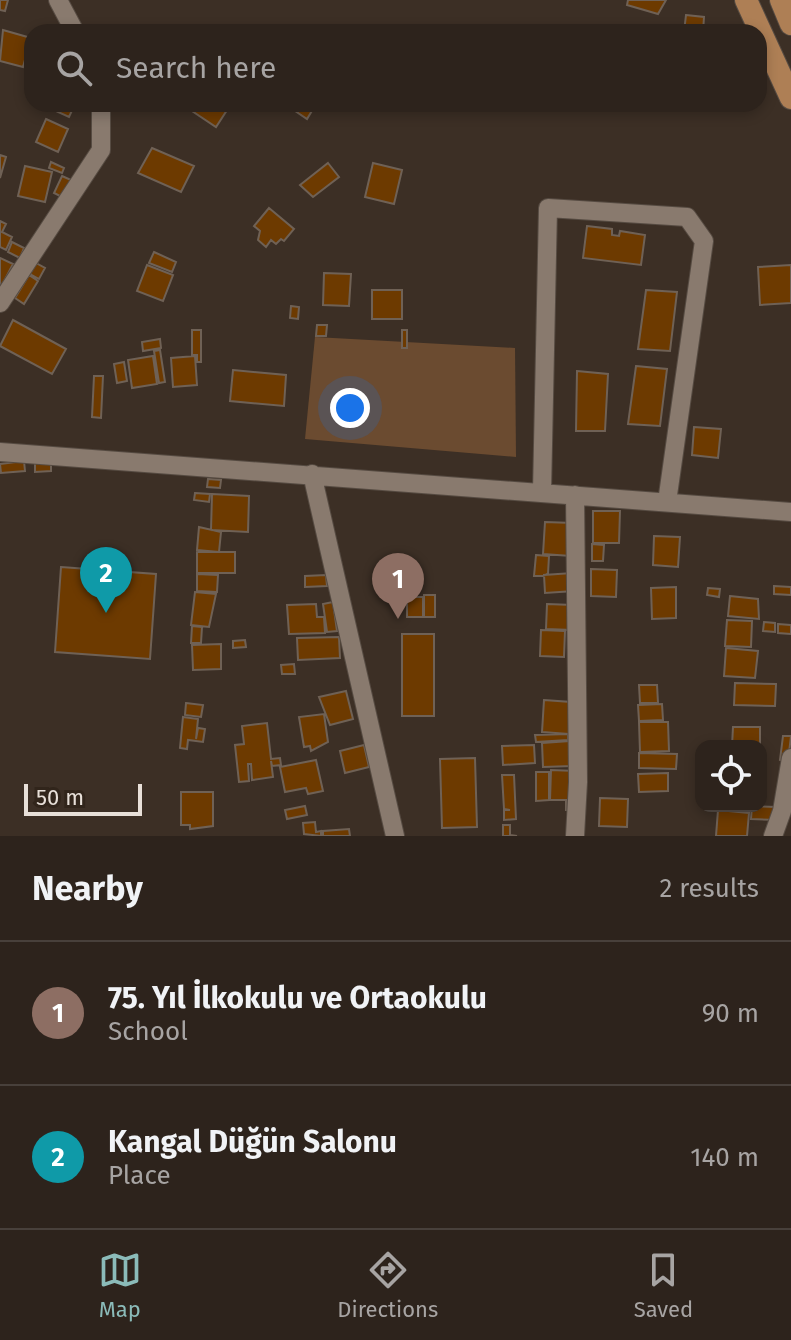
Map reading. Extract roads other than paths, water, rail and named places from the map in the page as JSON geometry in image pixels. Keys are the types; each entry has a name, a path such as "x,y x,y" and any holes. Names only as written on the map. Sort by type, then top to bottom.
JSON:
{"main road":[{"path":"746,0 757,24"},
{"path":"781,0 791,24"},
{"path":"767,46 791,98"}],"street":[{"path":"58,0 71,24"},
{"path":"0,303 101,150 101,112"},
{"path":"542,492 548,208 687,217 704,241 667,502"},
{"path":"0,452 791,512"},
{"path":"312,474 395,836"},
{"path":"575,495 578,782 575,836"},
{"path":"773,836 782,811 791,758"}],"place":[{"name":"Kangal Düğün Salonu","path":"106,613"},
{"name":"75. Yıl İlkokulu ve Ortaokulu","path":"398,619"}]}
